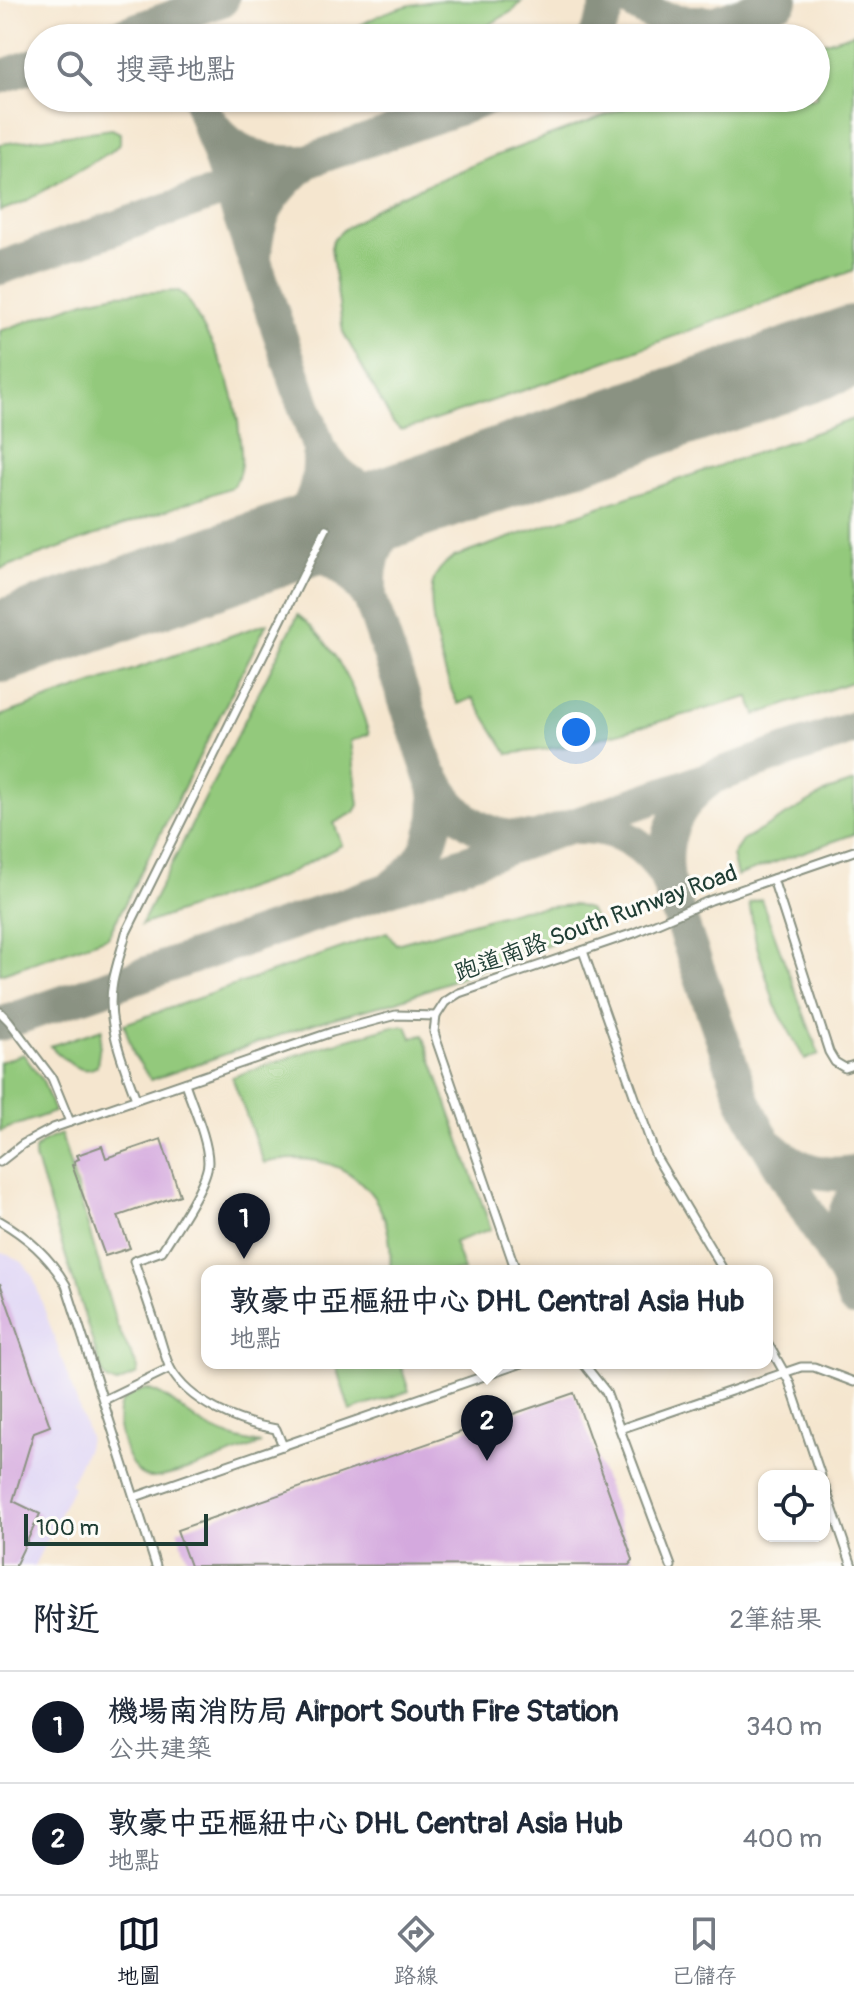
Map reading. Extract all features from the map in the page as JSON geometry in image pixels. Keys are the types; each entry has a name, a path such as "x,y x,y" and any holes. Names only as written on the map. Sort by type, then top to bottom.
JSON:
{"lane":[{"path":"136,1099 113,1025 112,985 126,933 326,529"},
{"name":"跑道南路 South Runway Road","path":"436,1016 445,1002 459,993 583,951 854,851"},
{"path":"773,879 829,1052 835,1062 845,1068 854,1065"},
{"path":"583,951 656,1157 720,1265"},
{"path":"0,1012 52,1078 70,1122"},
{"path":"0,1162 38,1135 70,1122 320,1036 396,1015 436,1016 434,1032 437,1042 514,1265"},
{"path":"185,1083 206,1147 208,1167 162,1251 134,1261 170,1368 194,1395 216,1408 276,1429 283,1446"},
{"path":"0,1221 28,1238 57,1270 66,1285 156,1566"},
{"path":"773,1352 785,1371 819,1470"},
{"path":"620,1429 785,1371 814,1367 854,1382"},
{"path":"104,1400 170,1368"},
{"path":"135,1497 505,1369"},
{"path":"588,1369 606,1392 671,1566"},
{"path":"830,1502 852,1566"}],"shaded area":[{"path":"0,1253 9,1254 22,1262 32,1274 89,1437 70,1484 73,1487 34,1566 0,1566"}],"green space":[{"path":"442,0 522,1 514,10 490,24 363,24 412,5"},
{"path":"854,33 854,270 563,377 420,425 401,430 393,423 343,332 331,248 333,240 343,230 386,202 495,156 614,112 830,112 830,41"},
{"path":"112,129 120,133 120,143 112,151 24,202 0,211 0,144"},
{"path":"179,291 185,296 222,364 234,400 241,453 236,482 232,487 0,569 0,331 88,300 117,294"},
{"path":"854,419 854,681 756,715 749,697 571,746 508,754 473,698 458,704 436,640 432,602 436,575 451,559"},
{"path":"298,615 333,653 358,701 369,734 351,741 359,805 355,812 334,823 342,845 283,876 141,925"},
{"path":"267,623 108,937 0,974 0,716"},
{"path":"854,782 854,834 737,876 732,856 742,841 830,790"},
{"path":"761,899 819,1054 805,1060 775,1005 756,943 749,903"},
{"path":"574,905 588,909 600,925 394,1002 315,1023 151,1080 134,1055 124,1024 387,932 396,944 522,909"},
{"path":"393,1026 407,1026 412,1038 423,1035 491,1229 454,1242 462,1265 390,1265 390,1243 384,1218 374,1197 358,1180 340,1168 317,1161 292,1159 264,1163 232,1077"},
{"path":"102,1029 97,1066 90,1069 72,1065 50,1046"},
{"path":"23,1054 43,1081 54,1112 0,1131 0,1062"},
{"path":"61,1134 117,1326 138,1368 137,1374 116,1384 107,1380 102,1372 35,1158 35,1150 42,1142"},
{"path":"337,1369 402,1369 409,1391 350,1411"},
{"path":"146,1389 168,1399 215,1431 261,1444 171,1475 149,1478 141,1475 134,1468 124,1446 119,1412 126,1398"}],"building":[{"path":"161,1139 180,1195 118,1216 130,1248 105,1256 72,1165 79,1159 77,1155 102,1146 106,1158"},
{"path":"0,1283 50,1426 34,1432 13,1501 40,1514 15,1566 0,1566"},
{"path":"574,1393 633,1560 629,1565 190,1566 177,1530"}],"taxiway":[{"path":"153,24 222,0"},
{"path":"601,24 607,0"},
{"path":"629,0 664,18 703,22"},
{"path":"710,24 781,0"},
{"path":"0,77 24,69"},
{"path":"204,112 436,791 436,819 429,844 415,866 394,885"},
{"path":"0,268 449,112"},
{"path":"209,120 226,140 247,153 258,158 297,162"},
{"path":"255,256 259,228 268,205 303,165"},
{"path":"323,454 345,478 372,492 402,496 434,491"},
{"path":"257,553 284,537 304,515 316,487 319,456"},
{"path":"370,590 373,558 385,532 405,511 431,493"},
{"path":"253,554 286,551 329,559 342,567 365,592"},
{"path":"0,1024 854,728"},
{"path":"434,778 450,804 472,823 497,835 527,838"},
{"path":"669,885 666,854 672,827 686,802 708,781"},
{"path":"578,827 592,827 628,839 648,854 665,875 744,1101 846,1276"},
{"path":"773,1148 810,1170 832,1174 854,1172"},
{"path":"854,1195 847,1208 841,1234 842,1260 854,1300"}],"runway":[{"path":"0,642 854,346"}],"place":[{"name":"機場南消防局 Airport South Fire Station","path":"244,1259"},
{"name":"敦豪中亞樞紐中心 DHL Central Asia Hub","path":"487,1461"}]}
